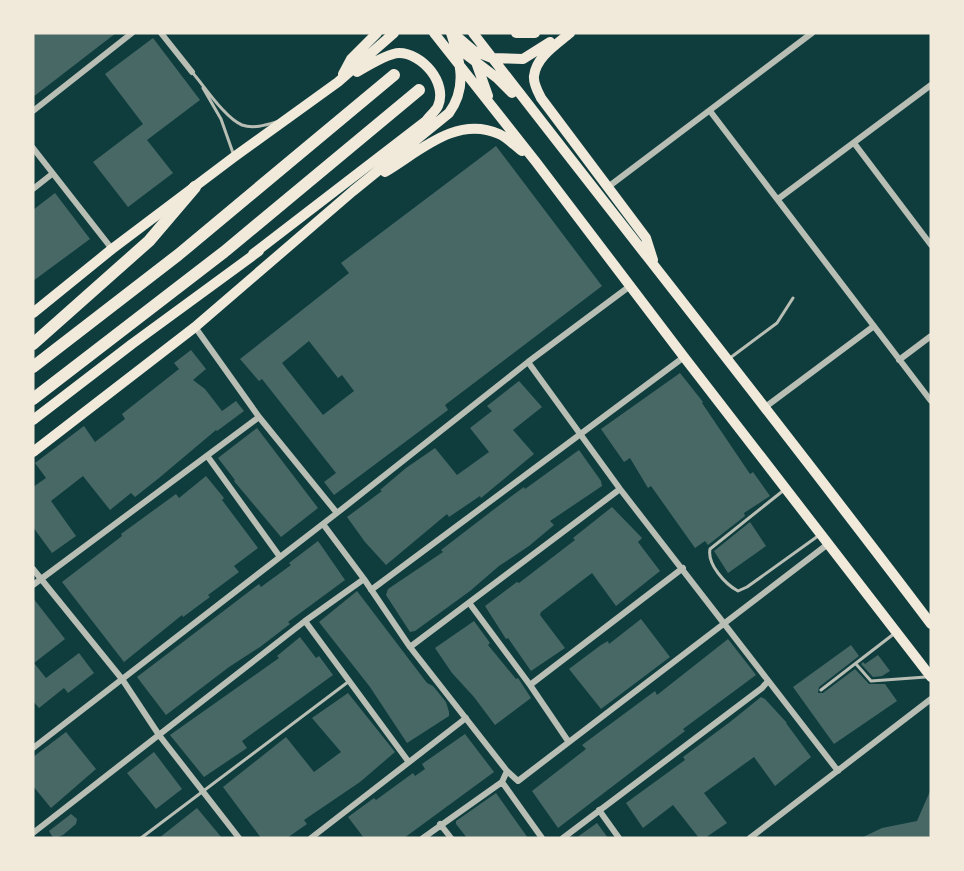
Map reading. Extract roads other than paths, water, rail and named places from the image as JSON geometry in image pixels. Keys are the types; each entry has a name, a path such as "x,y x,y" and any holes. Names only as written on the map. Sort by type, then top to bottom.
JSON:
{"highway":[{"path":"33,367 178,255 394,75"},
{"path":"33,399 224,252 419,90"},
{"path":"33,344 149,241 195,187"}],"main road":[{"path":"338,82 351,59 377,33"},
{"path":"33,313 112,249 286,118 338,82 394,33"},
{"path":"436,33 497,78 535,114"},
{"path":"436,33 931,677"},
{"path":"33,452 195,327 353,191 449,113 457,102 461,87 452,33"},
{"path":"452,33 474,51 492,58 523,59 562,33"},
{"path":"472,33 476,63 491,105"},
{"path":"472,33 729,360 930,621"},
{"path":"516,33 535,33"},
{"path":"570,33 542,57 533,75 535,87 646,238 656,269"},
{"path":"33,420 426,121 438,106 440,90 432,71 410,54 396,52 338,82"},
{"path":"353,191 431,142 461,130 486,130 501,135 536,162"},
{"path":"254,254 326,214"}],"street":[{"path":"33,111 132,33"},
{"path":"161,33 192,72"},
{"path":"608,188 812,33"},
{"path":"778,200 931,85"},
{"path":"710,111 931,401"},
{"path":"854,143 931,245"},
{"path":"33,148 112,249"},
{"path":"33,189 52,174"},
{"path":"33,748 528,362 630,286"},
{"path":"764,408 874,326"},
{"path":"195,327 259,417 337,513"},
{"path":"899,360 931,336"},
{"path":"370,590 684,357"},
{"path":"528,362 620,489 838,771"},
{"path":"33,585 259,417"},
{"path":"208,457 280,557"},
{"path":"410,647 620,489"},
{"path":"323,524 410,647 507,771 518,781 567,741 726,624 828,544"},
{"path":"530,685 683,568"},
{"path":"33,570 122,679 159,735 239,838"},
{"path":"33,833 305,621 364,579"},
{"path":"470,604 530,685 567,741"},
{"path":"305,621 408,761"},
{"path":"563,838 762,688 768,681"},
{"path":"750,838 931,699"},
{"path":"310,838 466,718"},
{"path":"423,838 502,782 507,771"},
{"path":"502,782 542,838"},
{"path":"599,810 619,838"},
{"path":"440,824 451,838"}],"lane":[{"path":"192,72 224,110 241,124 254,127 286,118"},
{"path":"192,72 212,100 234,157"},
{"path":"729,360 777,323 793,298"},
{"path":"785,488 710,549 709,554 715,568 730,587 738,591 747,587 820,534"},
{"path":"821,690 896,632"},
{"path":"855,664 867,679 875,682 931,677"},
{"path":"141,838 349,681"}]}
